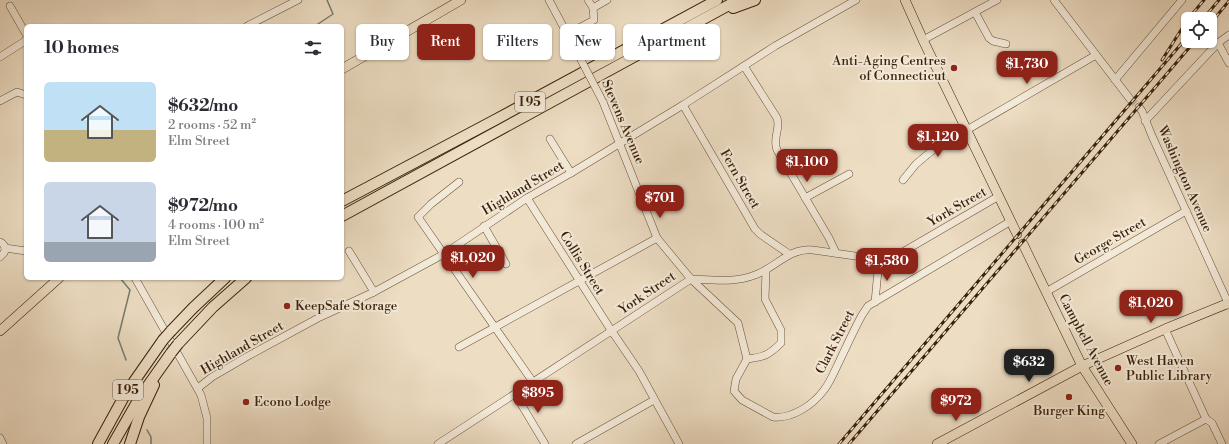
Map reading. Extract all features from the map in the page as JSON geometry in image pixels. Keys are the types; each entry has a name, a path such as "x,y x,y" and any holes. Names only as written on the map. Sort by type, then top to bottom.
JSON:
{"highway":[{"path":"615,55 704,0"},
{"name":"I 95","path":"615,55 717,0"},
{"name":"I 95","path":"694,24 738,0"},
{"path":"699,24 741,4 755,0"},
{"name":"I 95","path":"344,200 606,60"},
{"name":"I 95","path":"344,215 628,60"},
{"name":"I 95","path":"98,444 109,422 129,389 163,340 193,308 223,280"},
{"name":"I 95","path":"113,444 140,397 178,344 213,307 244,280"},
{"path":"130,444 142,408 171,353"}],"main road":[{"path":"344,68 461,0"},
{"path":"905,0 1017,234"},
{"name":"Campbell Avenue","path":"1022,244 1082,366 1132,444"},
{"path":"0,331 57,280"},
{"path":"937,444 1082,366 1165,329 1229,304"}],"street":[{"path":"251,24 298,0"},
{"name":"Stevens Avenue","path":"549,0 562,24"},
{"path":"586,24 594,20 593,8 588,0"},
{"path":"593,8 607,0"},
{"name":"Highland Street","path":"198,388 212,377 248,356 320,317 374,292 444,254 527,198 683,105 775,46 856,0"},
{"path":"923,40 997,0"},
{"path":"1054,0 1130,99"},
{"path":"1115,80 1182,0"},
{"path":"10,6 24,30"},
{"path":"975,12 989,38 993,41 1006,44"},
{"path":"1146,121 1218,43 1229,35"},
{"path":"0,56 24,42"},
{"path":"1218,43 1229,63"},
{"path":"903,180 916,164 934,149 1096,56"},
{"name":"Stevens Avenue","path":"581,60 603,102 657,238 691,279 738,323 747,359"},
{"path":"744,66 777,118 778,125 775,138 776,147 829,238 836,253"},
{"path":"0,101 17,92 24,94"},
{"name":"Fern Street","path":"683,105 755,229 789,254"},
{"name":"Washington Avenue","path":"1139,107 1229,304"},
{"path":"550,139 571,173"},
{"path":"806,198 849,174"},
{"path":"459,182 431,204 418,217 533,382"},
{"name":"York Street","path":"438,444 691,279 723,281 739,280 766,270 789,254 808,249 886,260 892,258 999,196"},
{"name":"Collis Street","path":"527,198 612,331 639,370 679,444"},
{"name":"George Street","path":"1046,292 1186,211"},
{"name":"Clark Street","path":"747,359 736,379 734,391 742,400 769,416 778,418 790,415 814,401 825,389 868,306 1011,221"},
{"path":"484,226 506,264"},
{"path":"459,347 657,238"},
{"path":"0,242 4,244 6,248 24,251"},
{"path":"0,257 4,254 6,248"},
{"path":"349,251 374,292"},
{"path":"875,302 879,260"},
{"path":"747,359 762,357 773,351 781,343 781,330 765,299 766,270"},
{"path":"136,280 198,388 207,418 207,444"},
{"path":"1165,329 1206,419 1212,423 1222,444"},
{"path":"515,394 545,444"},
{"path":"576,444 654,400"},
{"path":"1159,444 1206,419"},
{"path":"0,438 3,444"}],"waterway":[{"path":"318,24 333,14 327,0"},
{"path":"122,280 130,290 118,338 126,360"},
{"path":"147,430 151,437 151,444"}],"tunnel":[{"path":"1130,99 1139,107"}],"railway":[{"path":"1194,12 1204,0"},
{"path":"1209,12 1219,0"},
{"path":"1217,16 1229,1"},
{"path":"1162,60 1181,30"},
{"path":"839,444 1181,44"},
{"path":"849,444 1189,48"}],"place":[{"name":"Anti-Aging Centres of Connecticut","path":"954,68"},
{"name":"KeepSafe Storage","path":"287,306"},
{"name":"West Haven Public Library","path":"1118,368"},
{"name":"Burger King","path":"1069,397"},
{"name":"Econo Lodge","path":"246,402"}]}
